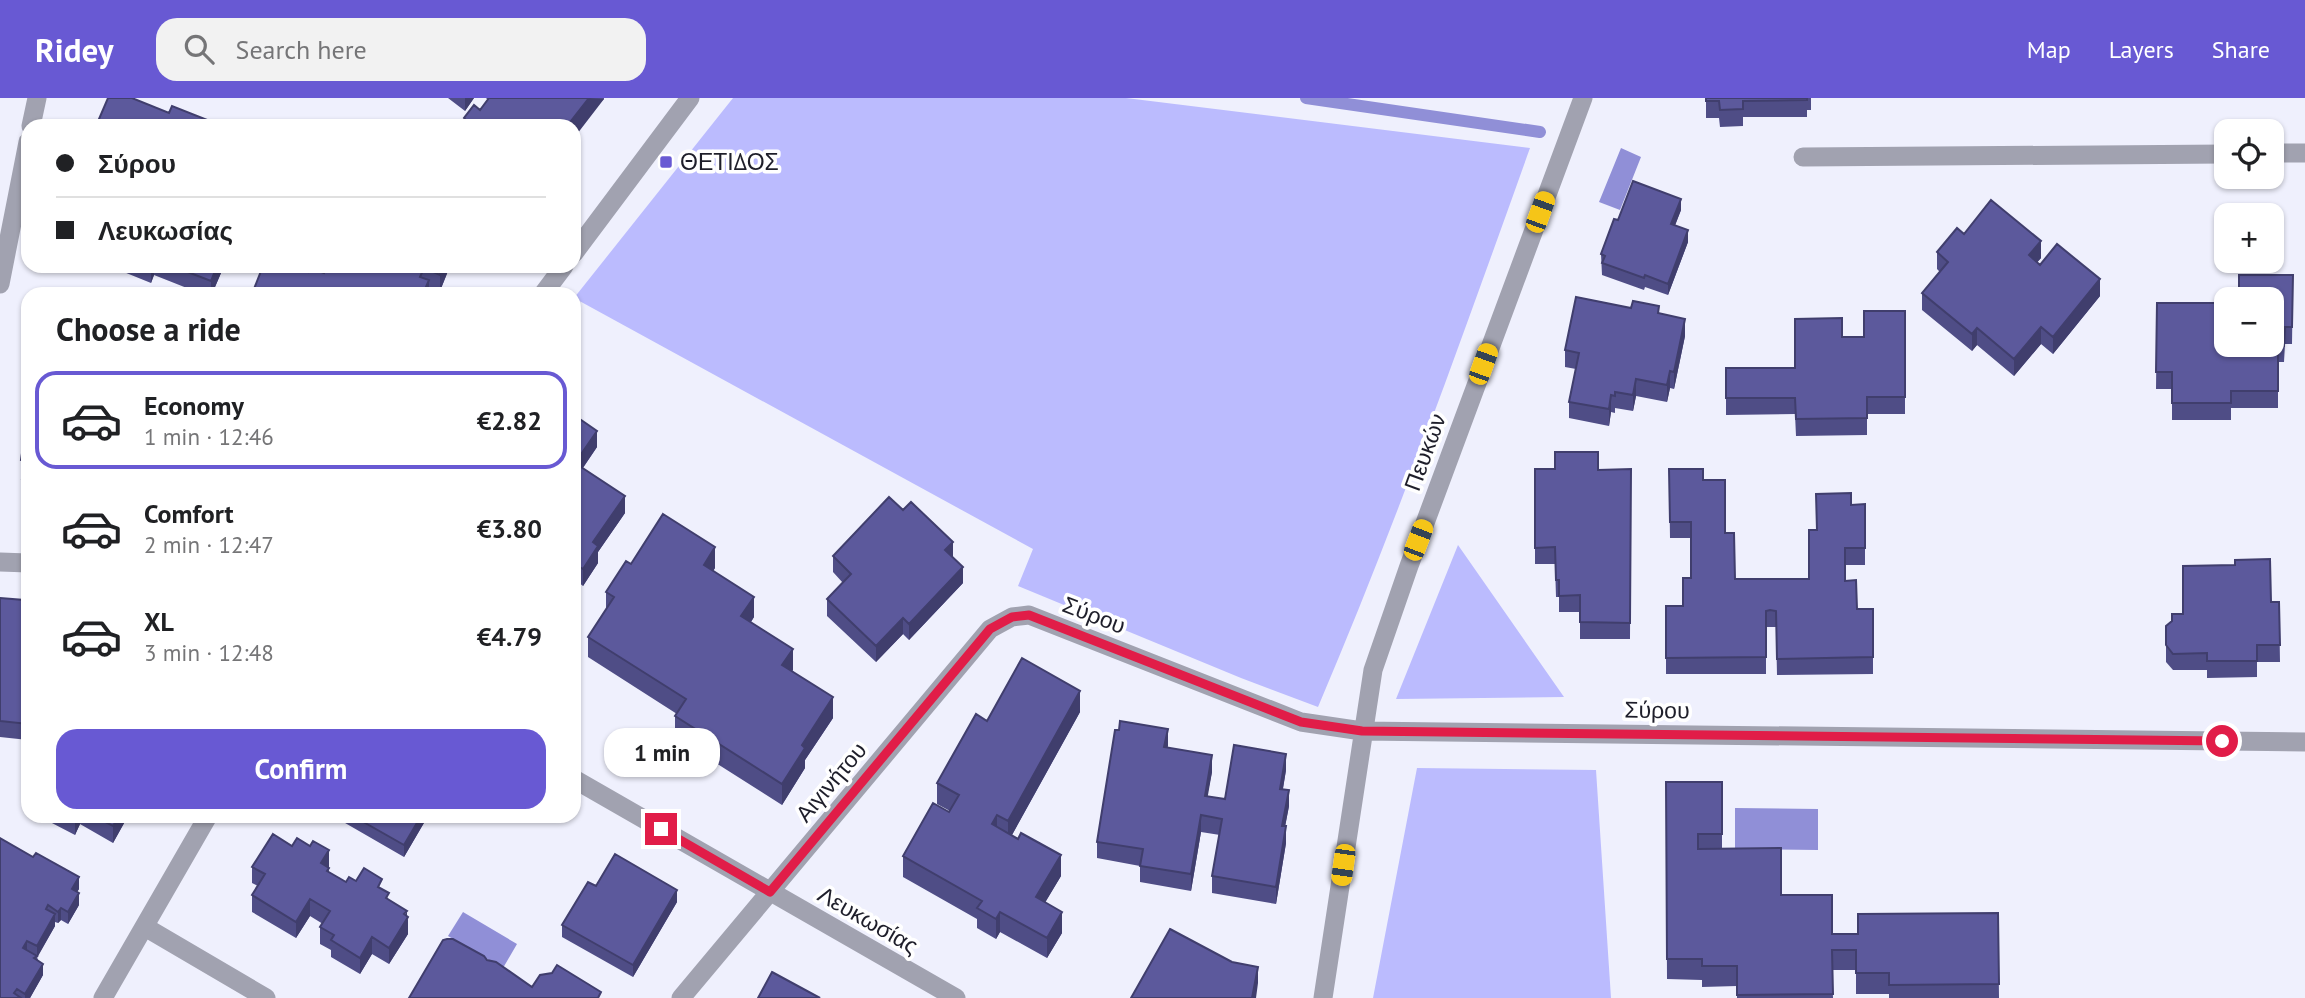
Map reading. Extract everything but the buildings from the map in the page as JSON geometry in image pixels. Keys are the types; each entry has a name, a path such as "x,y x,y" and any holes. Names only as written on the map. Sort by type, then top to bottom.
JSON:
{"street":[{"path":"32,119 37,98"},
{"path":"581,244 690,98"},
{"name":"Πευκών","path":"1323,998 1373,670 1583,98"},
{"path":"2284,153 2305,153"},
{"path":"1803,157 2214,154"},
{"path":"0,284 21,178"},
{"path":"0,562 21,563"},
{"name":"Σύρου","path":"1029,615 1301,722 1362,731 2305,742"},
{"name":"Αιγινήτου","path":"681,998 990,629 1012,617 1029,615"},
{"name":"Λευκωσίας","path":"581,783 956,998"},
{"path":"103,998 204,823"},
{"path":"145,927 266,998"}],"shaded area":[{"path":"733,98 1126,98 1530,148 1402,499 1318,707 1018,586 1033,549 581,302 581,289"},
{"path":"1621,148 1641,157 1620,210 1599,202"},
{"path":"1458,545 1564,697 1396,699"},
{"path":"1417,768 1596,770 1611,998 1373,998"},
{"path":"1735,808 1818,809 1818,850 1735,849"},
{"path":"463,912 517,944 503,968 448,936"}],"waterway":[{"path":"1306,98 1540,132"}],"place":[{"name":"ΘΕΤΙΔΟΣ","path":"666,162"}],"route":[{"path":"661,829 770,892 990,629 1012,617 1029,615 1301,722 1362,731 2222,741"}]}
